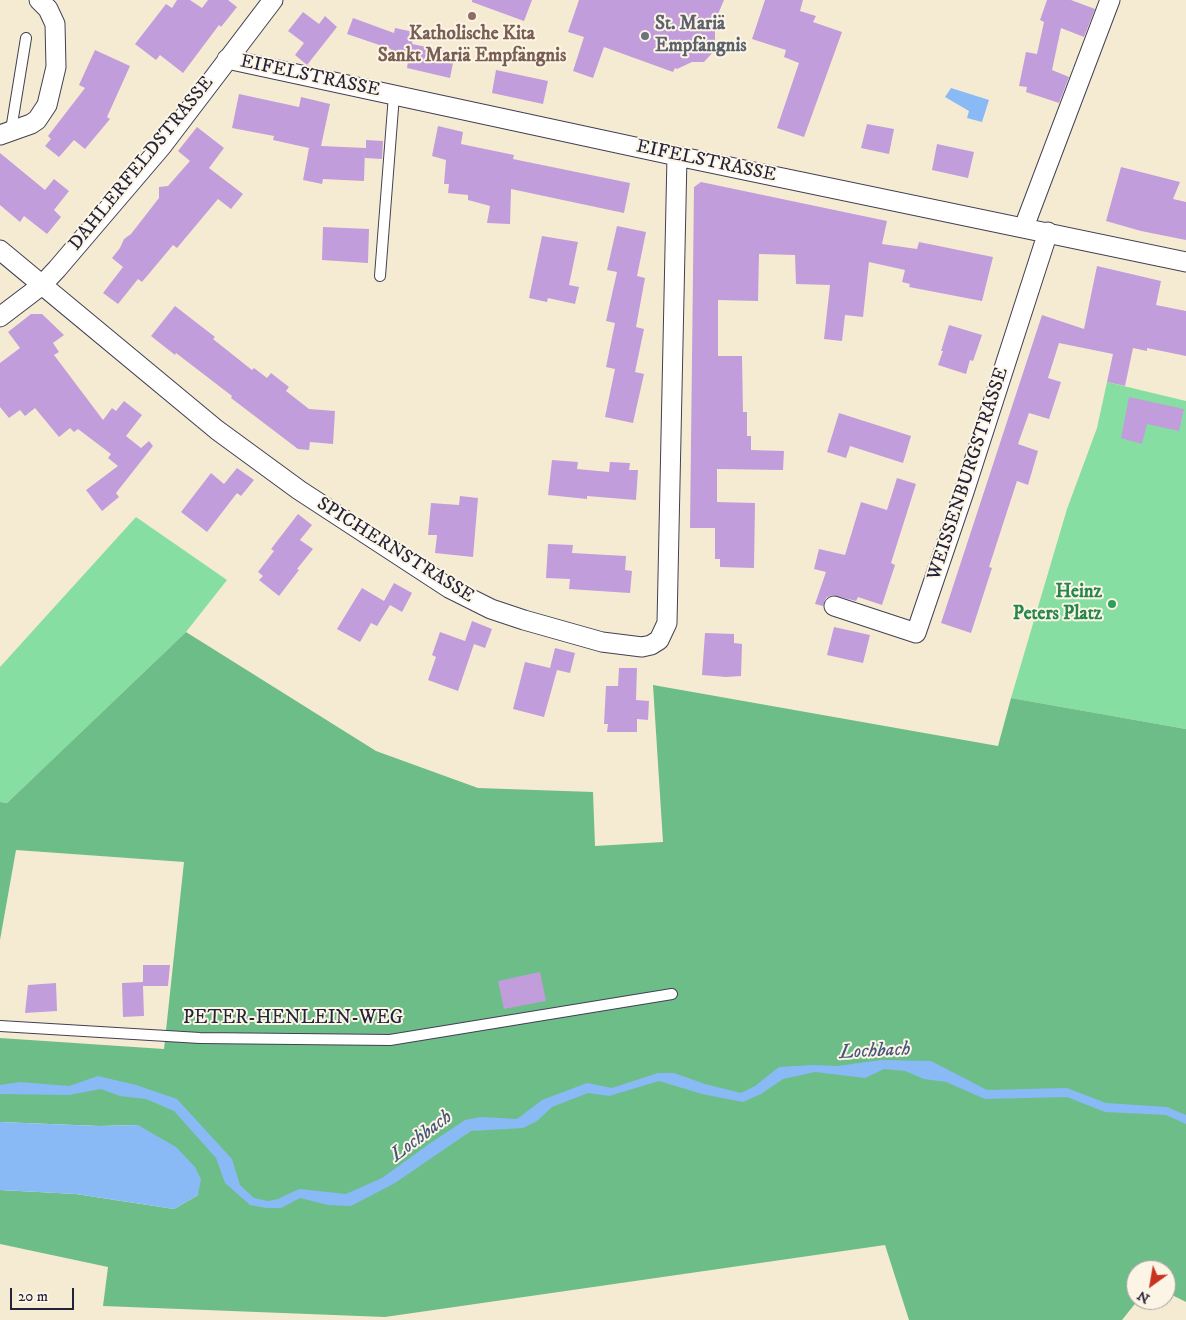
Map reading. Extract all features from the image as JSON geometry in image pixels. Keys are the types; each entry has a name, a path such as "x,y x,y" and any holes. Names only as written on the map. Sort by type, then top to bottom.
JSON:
{"street":[{"path":"5,132 38,120 49,97 56,67 55,24 51,13 39,0"},
{"name":"DAHLERFELDSTRASSE","path":"0,317 42,285 57,269 162,146 273,0"},
{"path":"1024,227 1110,0"},
{"name":"EIFELSTRASSE","path":"227,59 677,156 1186,262"},
{"name":"SPICHERNSTRASSE","path":"0,250 217,430 299,490 449,588 491,609 524,620 602,642 642,647 651,645 659,640 666,623 677,156"},
{"name":"WEISSENBURGSTRASSE","path":"834,606 916,633 964,492 1048,232"}],"lane":[{"path":"5,132 26,38"},
{"path":"380,276 394,95"},
{"name":"PETER-HENLEIN-WEG","path":"0,1026 200,1038 390,1040 672,994"}],"green space":[{"name":"Heinz Peters Platz","path":"1107,382 1186,401 1186,729 1011,698 1067,509 1097,428"},
{"path":"136,517 227,580 186,632 7,803 0,802 0,667"},
{"path":"186,632 376,751 478,788 593,792 595,846 663,842 653,685 998,746 1011,698 1186,729 1186,1302 1176,1297 1176,1260 1126,1260 1126,1310 1130,1310 1122,1320 909,1320 885,1245 385,1317 103,1306 108,1267 0,1244 0,1190 76,1194 174,1209 198,1195 138,1125 99,1126 0,1122 0,1038 164,1049 184,862 16,850 0,940 0,802 7,803"}],"water":[{"path":"951,88 989,100 982,122 967,118 969,111 945,97"},
{"path":"881,1060 931,1061 987,1090 1067,1088 1106,1103 1167,1107 1186,1115 1186,1124 1166,1115 1105,1112 1067,1097 985,1099 946,1082 924,1079 905,1071 884,1069 865,1078 815,1072 783,1079 761,1094 743,1102 702,1094 659,1081 609,1096 588,1093 552,1107 537,1121 523,1128 471,1131 395,1183 351,1206 328,1205 300,1198 281,1208 266,1208 250,1205 225,1183 216,1158 174,1111 146,1099 120,1096 101,1089 69,1095 0,1094 0,1085 20,1082 69,1086 98,1076 136,1085 177,1099 232,1159 240,1185 254,1198 268,1201 278,1199 299,1189 346,1194 382,1178 465,1120 480,1117 517,1119 542,1100 587,1083 612,1088 658,1073 674,1073 705,1084 741,1093 755,1086 779,1067 838,1066"},
{"path":"0,1122 99,1126 138,1125 176,1147 195,1167 201,1179 198,1195 174,1209 76,1194 0,1190"}],"building":[{"path":"177,0 190,0 202,8 208,0 228,0 237,7 221,27 219,25 183,73 160,55 156,60 135,44 166,4 172,8"},
{"path":"472,0 532,0 524,21 472,2"},
{"name":"St. Mariä Empfängnis","path":"579,0 724,0 715,21 715,50 704,62 692,62 677,69 675,68 673,72 604,47 593,78 573,71 584,37 568,32"},
{"path":"765,0 803,0 800,11 816,16 813,22 842,32 804,137 777,128 799,63 784,57 786,50 752,39"},
{"path":"1047,0 1071,0 1095,9 1084,37 1061,28 1052,70 1069,77 1059,103 1026,92 1027,87 1019,86 1026,52 1037,54 1044,22 1040,20"},
{"path":"303,12 319,24 325,16 337,27 307,65 295,55 304,43 288,31"},
{"path":"353,18 394,33 395,28 414,32 412,44 455,53 450,78 407,68 409,57 390,53 391,49 347,34"},
{"path":"95,50 130,66 107,117 110,119 85,149 74,140 59,157 45,146 51,139 48,136 85,88 79,85"},
{"path":"496,70 548,81 543,104 492,93"},
{"path":"239,94 299,107 301,97 330,104 321,146 366,148 366,140 383,141 382,159 365,158 365,151 364,181 323,179 322,184 303,180 309,148 273,140 274,136 232,128"},
{"path":"867,124 894,129 889,154 861,148"},
{"path":"438,126 463,132 461,144 514,155 513,159 630,183 624,213 511,189 510,224 487,223 490,206 468,200 468,195 448,193 449,184 444,184 446,160 432,156"},
{"path":"197,127 224,148 209,168 243,194 231,209 218,199 177,248 173,245 142,282 138,279 118,304 103,293 123,267 112,258 124,239 131,234 159,198 159,187 168,186 190,161 178,151"},
{"path":"937,144 974,152 968,178 932,170"},
{"path":"0,153 45,190 54,179 69,191 54,210 61,217 47,234 24,216 20,222 0,205"},
{"path":"1121,167 1180,182 1173,199 1186,202 1186,240 1141,231 1106,221"},
{"path":"701,182 887,221 882,244 917,249 919,242 993,257 982,301 909,287 910,284 902,282 905,270 869,262 863,317 845,315 842,341 824,339 830,285 796,284 795,255 759,254 758,301 718,300 718,356 742,356 743,412 747,412 747,436 751,436 751,450 784,451 783,470 717,469 717,502 755,503 754,568 720,567 720,559 715,559 715,528 690,528 694,187"},
{"path":"617,226 646,232 637,276 645,278 636,327 644,329 635,372 644,374 633,423 605,417 615,369 606,367 615,323 606,321 617,272 607,270"},
{"path":"323,227 369,229 368,263 322,260"},
{"path":"542,236 578,242 569,285 579,287 575,304 548,298 547,302 529,298"},
{"path":"1097,266 1161,281 1156,305 1186,311 1186,356 1147,348 1147,351 1133,348 1125,386 1107,382 1113,354 1059,343 1048,378 1061,382 1049,419 1029,413 1018,444 1038,451 1028,485 1017,481 989,567 992,568 971,633 941,623 1042,315 1084,329"},
{"path":"175,306 215,337 213,339 252,370 254,368 267,378 271,373 289,387 286,391 309,409 335,411 333,444 310,442 309,450 298,449 231,398 232,396 151,336"},
{"path":"31,314 42,314 64,335 53,343 59,352 54,355 103,420 112,408 116,411 124,401 142,415 126,436 141,448 149,441 153,446 116,493 119,497 102,511 86,490 118,466 108,458 111,454 78,429 74,432 70,428 59,437 35,408 25,416 20,410 9,418 0,407 0,363 20,348 8,332"},
{"path":"949,325 982,335 973,361 970,360 966,374 938,365"},
{"path":"1129,397 1184,409 1179,431 1147,424 1142,444 1121,438"},
{"path":"839,413 911,436 903,463 850,446 846,458 827,452"},
{"path":"552,460 578,462 577,469 609,472 610,462 630,463 629,470 638,470 636,500 587,496 587,499 548,495"},
{"path":"237,468 254,480 241,496 237,493 207,532 181,512 211,473 224,484"},
{"path":"897,478 916,484 891,563 895,565 882,605 858,597 856,601 832,595 826,598 823,606 815,604 826,572 814,569 819,549 845,555 861,502 887,510"},
{"path":"460,496 478,498 473,557 435,553 437,535 428,535 431,503 459,505"},
{"path":"298,514 312,525 300,540 313,549 279,596 259,580 263,576 258,572 274,551 271,549"},
{"path":"548,544 573,545 572,553 626,556 625,570 632,571 630,593 569,589 570,579 546,578"},
{"path":"394,583 412,593 402,612 390,605 377,626 371,623 360,642 337,629 362,588 384,601"},
{"path":"472,621 492,629 485,648 474,644 458,691 428,680 436,657 432,655 440,632 465,641"},
{"path":"834,627 870,635 863,663 827,655"},
{"path":"705,633 734,634 734,643 742,644 741,676 702,675"},
{"path":"555,648 575,653 570,673 557,670 544,717 513,709 525,662 550,668"},
{"path":"619,668 637,668 636,700 649,701 648,720 637,719 637,732 607,732 608,724 604,724 606,686 618,686"},
{"path":"143,965 170,965 168,986 143,986 144,1016 123,1017 122,983 143,982"},
{"path":"540,972 546,1001 504,1009 498,981"},
{"path":"56,983 57,1011 25,1013 28,985"}],"place":[{"name":"Katholische Kita Sankt Mariä Empfängnis","path":"472,16"},
{"name":"St. Mariä Empfängnis","path":"645,36"},
{"name":"Heinz Peters Platz","path":"1112,604"}],"water label":[{"name":"Lochbach","path":"875,1052"},
{"name":"Lochbach","path":"422,1137"}]}
